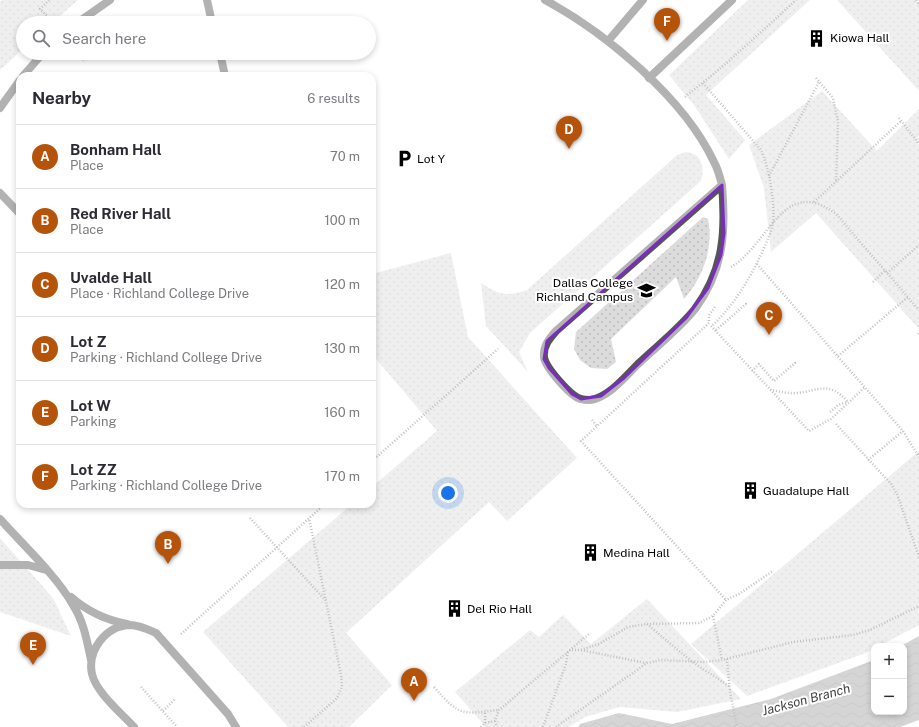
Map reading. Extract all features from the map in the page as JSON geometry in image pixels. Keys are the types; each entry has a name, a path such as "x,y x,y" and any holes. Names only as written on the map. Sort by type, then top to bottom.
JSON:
{"street":[{"path":"86,16 110,0"},
{"path":"207,0 210,16"},
{"path":"545,0 555,2 608,41 650,78 691,125 715,163 722,185 724,233 721,255 713,276 701,298 686,318 624,378 601,396 591,400 581,399 572,394 549,368 544,359 544,350 547,341 556,331 722,185"},
{"path":"608,41 643,0"},
{"path":"650,78 732,0"},
{"path":"27,72 37,60"},
{"path":"222,60 224,72"},
{"path":"0,108 16,86"},
{"path":"0,192 16,210"},
{"path":"0,519 46,570 74,605 85,631 92,676 99,688 134,727"},
{"path":"0,565 28,566 46,570"},
{"path":"62,589 78,603 96,614 113,621 143,627 156,633 228,714 236,727"},
{"path":"91,664 96,646 104,636 116,628 130,625"}],"path":[{"path":"47,16 40,8 49,0"},
{"path":"674,105 728,62 796,0"},
{"path":"916,0 919,4"},
{"path":"816,78 833,98 838,122 836,182"},
{"path":"769,177 819,82"},
{"path":"703,83 761,150 767,163 773,222 771,231 757,264 736,300 712,326"},
{"path":"898,118 919,144"},
{"path":"814,202 901,121"},
{"path":"713,276 734,266 745,256 758,243 773,222 788,207 800,202 814,202 826,206 836,214 919,310"},
{"path":"873,282 919,245"},
{"path":"757,264 903,430 919,457"},
{"path":"838,356 908,297"},
{"path":"716,330 746,304 748,306"},
{"path":"715,307 709,316 709,323 769,390 809,431 831,419 865,387"},
{"path":"709,323 581,441 726,600"},
{"path":"376,457 498,349"},
{"path":"752,371 759,364 774,381 796,362 794,360"},
{"path":"769,390 796,393 824,387 833,390 848,402"},
{"path":"830,412 838,405 848,402"},
{"path":"592,420 597,426"},
{"path":"836,424 891,484 897,494 919,557"},
{"path":"868,460 903,430"},
{"path":"181,634 278,548 320,508"},
{"path":"250,518 326,601"},
{"path":"304,727 337,698 342,687 309,518"},
{"path":"581,650 598,644 628,627 647,624 699,623 713,616 726,600 739,594 773,571"},
{"path":"556,727 647,663 661,660 722,660 793,642 853,635 870,630 919,606"},
{"path":"713,616 722,660"},
{"path":"647,624 691,661 730,686"},
{"path":"497,727 495,721 499,710 568,650 589,634"},
{"path":"568,650 581,650 647,663"},
{"path":"543,727 566,664 568,650"},
{"path":"726,659 730,692 738,727"},
{"path":"141,687 177,727"},
{"path":"434,687 452,706 466,713 499,710"},
{"path":"163,711 175,699"},
{"path":"484,723 485,712"},
{"path":"480,727 484,723 495,721"}],"highlighted area":[{"path":"722,185 724,233 721,255 708,288 686,318 624,378 601,396 581,399 572,394 549,368 544,359 547,341"}],"shaded area":[{"path":"2,0 78,0 60,16 16,16 16,55 0,70 0,2"},
{"path":"748,0 810,0 706,95 745,140 729,159 694,105 669,75"},
{"path":"837,0 919,0 919,91"},
{"path":"822,91 877,151 919,109 919,329 816,213 771,252 764,188 749,145"},
{"path":"686,152 696,155 699,158 703,171 701,181 530,333 519,352 528,372 486,326 481,283 503,294 513,294 527,290 677,155"},
{"path":"703,217 708,219 708,251 702,272 691,291 684,299 676,277 611,339 616,362 607,369 591,368 580,360 574,349 576,332"},
{"path":"451,253 468,337 577,458 507,521 489,502 346,633 392,685 349,727 288,727 203,632 347,508 376,508 376,484 437,431 376,359 376,273"},
{"path":"919,451 919,625 885,643 871,643 871,650 863,654 747,696 691,644"},
{"path":"0,538 53,598 71,636 0,612"},
{"path":"647,599 741,699 677,712 620,707 585,717 569,727 486,727 455,692 530,630 539,637 563,615 591,644"}],"water":[{"name":"Jackson Branch","path":"919,636 919,720 900,727 578,727 580,724 619,713 672,724 771,699 871,661 871,715 907,715 906,643"}],"place":[{"name":"Kiowa Hall","path":"817,38"},
{"name":"Lot ZZ","path":"667,41"},
{"name":"Lot Z","path":"569,149"},
{"name":"Lot Y","path":"404,159"},
{"name":"Dallas College Richland Campus","path":"646,290"},
{"name":"Uvalde Hall","path":"769,335"},
{"name":"Guadalupe Hall","path":"750,491"},
{"name":"Medina Hall","path":"590,553"},
{"name":"Red River Hall","path":"168,564"},
{"name":"Del Rio Hall","path":"454,609"},
{"name":"Lot W","path":"33,665"},
{"name":"Bonham Hall","path":"414,701"}]}
